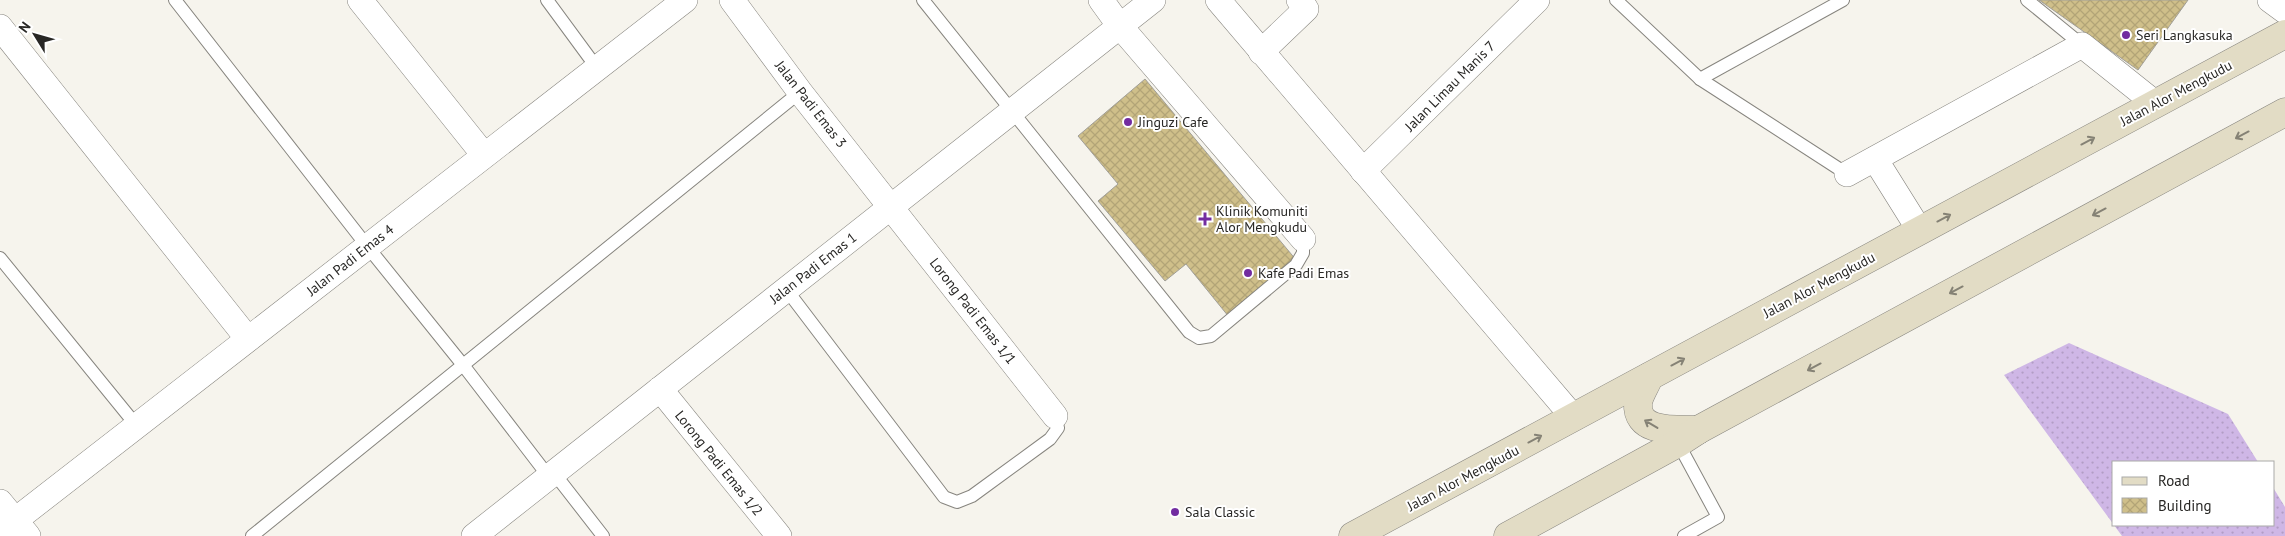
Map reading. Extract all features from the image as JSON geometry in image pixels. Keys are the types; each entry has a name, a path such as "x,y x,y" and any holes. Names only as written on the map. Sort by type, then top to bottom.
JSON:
{"main road":[{"name":"Jalan Alor Mengkudu","path":"1354,536 2285,34"},
{"path":"1508,536 1688,436 2285,112"},
{"path":"1649,377 1638,401 1639,411 1645,422 1656,429 1688,436"}],"street":[{"path":"360,0 484,156"},
{"name":"Jalan Padi Emas 4","path":"10,523 685,0"},
{"name":"Jalan Padi Emas 3","path":"732,0 800,92 891,206"},
{"path":"1102,0 1119,24 1303,239"},
{"name":"Jalan Padi Emas 1","path":"474,536 1119,24 1153,0"},
{"path":"1218,0 1574,418"},
{"name":"Jalan Limau Manis 7","path":"1363,171 1537,0"},
{"path":"2270,0 2285,11"},
{"path":"1261,52 1307,3"},
{"path":"0,27 248,339"},
{"path":"1846,174 2082,45 2156,104"},
{"path":"1875,158 1920,231"},
{"name":"Lorong Padi Emas 1/1","path":"891,206 1055,416"},
{"name":"Lorong Padi Emas 1/2","path":"660,389 779,536"}],"lane":[{"path":"175,0 367,246 551,475 603,536"},
{"path":"547,0 597,68"},
{"path":"923,0 1189,332 1199,338 1211,336 1296,265 1303,253 1303,239"},
{"path":"1616,0 1700,79 1846,174"},
{"path":"1700,79 1843,0"},
{"path":"2026,0 2082,45"},
{"path":"252,536 800,92"},
{"path":"0,258 136,425"},
{"path":"786,289 944,497 957,502 972,496 1050,440 1058,428 1055,416"},
{"path":"1684,536 1718,518 1688,436"}],"shaded area":[{"path":"2069,343 2228,414 2257,461 2112,461 2112,522 2004,375"},
{"path":"2275,491 2285,507 2285,536 2122,536 2115,526 2275,526"}],"building":[{"name":"Seri Langkasuka","path":"2039,0 2188,0 2138,70"},
{"path":"1145,79 1297,261 1229,317 1186,264 1165,281 1098,201 1118,184 1078,136"}],"place":[{"name":"Seri Langkasuka","path":"2126,35"},
{"name":"Jinguzi Cafe","path":"1128,122"},
{"name":"Klinik Komuniti Alor Mengkudu","path":"1205,219"},
{"name":"Kafe Padi Emas","path":"1248,273"},
{"name":"Sala Classic","path":"1175,512"}]}
